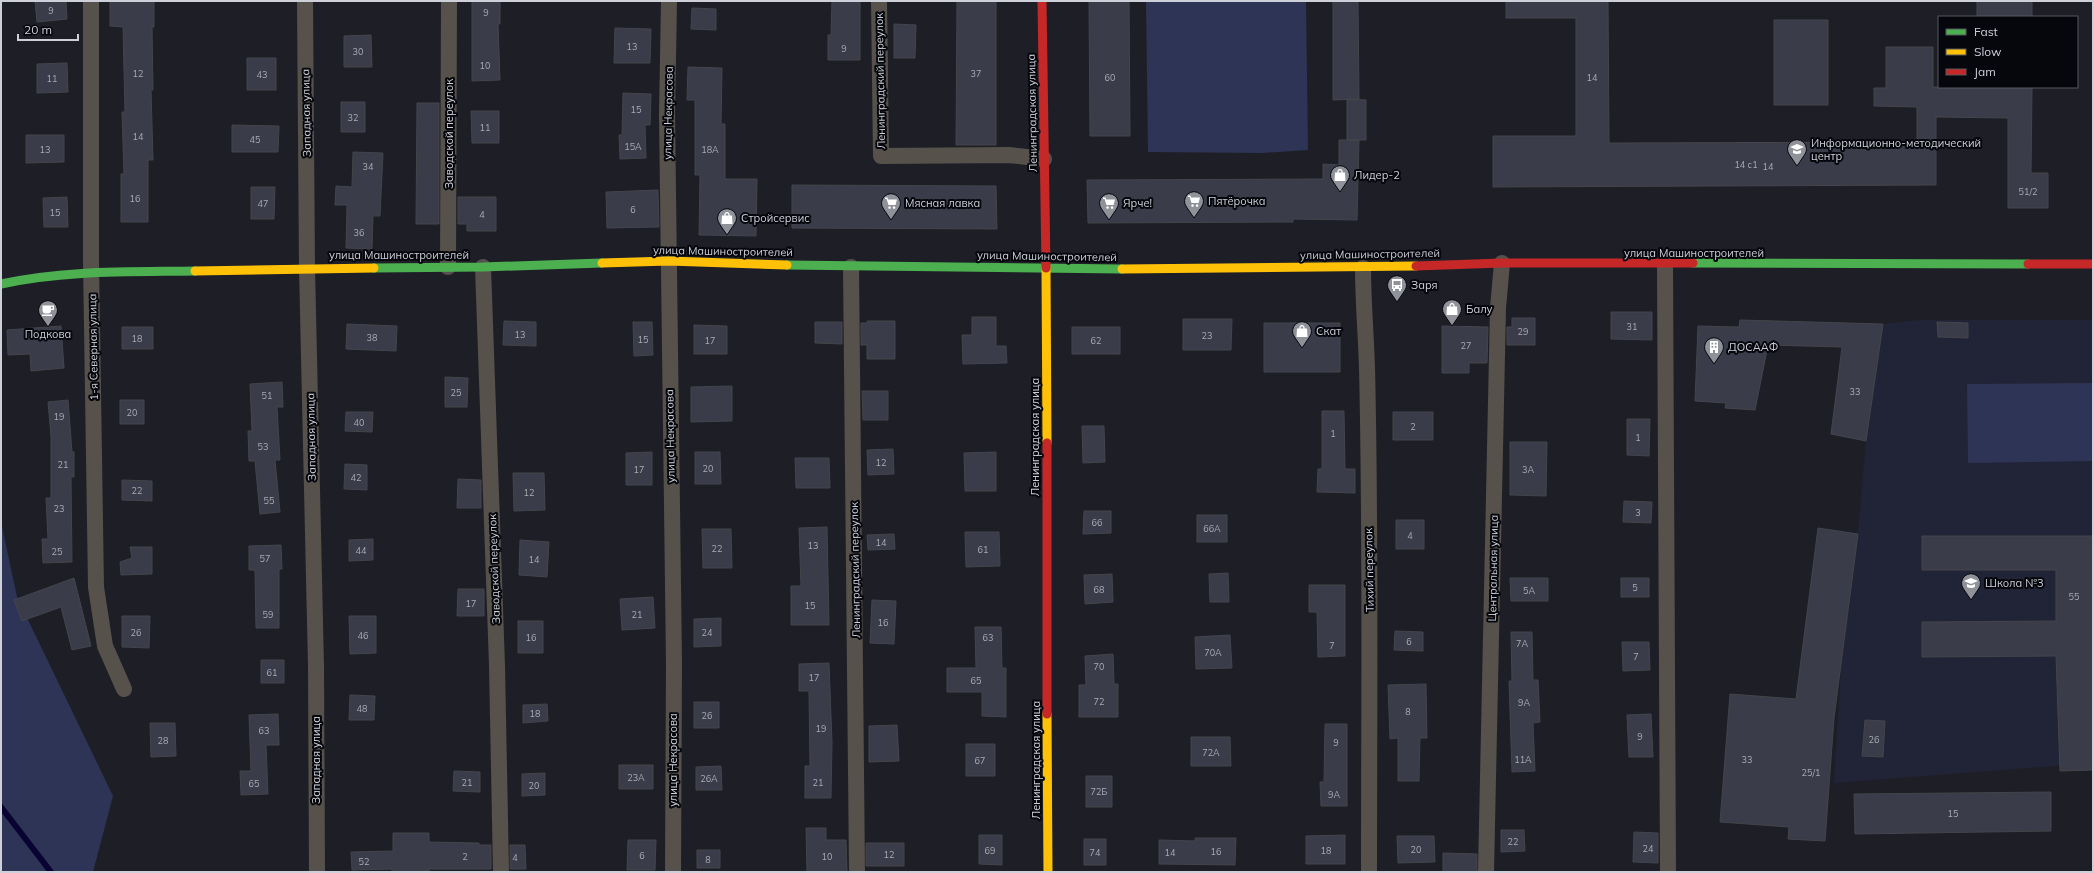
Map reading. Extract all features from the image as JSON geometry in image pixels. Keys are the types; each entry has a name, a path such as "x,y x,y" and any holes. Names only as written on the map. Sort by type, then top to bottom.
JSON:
{"street":[{"name":"1-я Северная улица","path":"91,1 92,273 96,587 105,646 124,689"},
{"name":"Западная улица","path":"305,1 307,268 316,666 317,872"},
{"name":"Заводской переулок","path":"448,267 450,1"},
{"name":"улица Некрасова","path":"669,1 667,114 674,663 673,872"},
{"name":"Ленинградский переулок","path":"879,1 881,156 1010,155 1044,159"},
{"name":"Ленинградская улица","path":"1042,1 1046,267 1048,872"},
{"name":"улица Машиностроителей","path":"1,284 23,279 92,273 307,268 484,267 669,261 851,267 1046,267 1086,269 1363,268 1502,263 2093,264"},
{"name":"Центральная улица","path":"1486,872 1498,308 1502,263"},
{"path":"1665,264 1668,872"},
{"name":"Заводской переулок","path":"484,267 497,665 501,872"},
{"name":"Ленинградский переулок","path":"851,267 858,872"},
{"name":"Тихий переулок","path":"1363,268 1363,310 1367,366 1370,623 1369,872"}],"shaded area":[{"path":"1146,1 1306,1 1308,150 1261,153 1148,152"},
{"name":"Школа №3","path":"1920,320 2093,320 2093,763 1834,783 1841,667 1858,534 1866,441 1883,324"},
{"path":"2093,383 2093,461 1968,463 1967,384"},
{"path":"1,522 17,597 113,796 93,872 1,872"}],"building":[{"path":"35,1 66,1 67,19 37,22"},
{"path":"110,1 154,1 154,27 152,27 153,90 151,90 153,160 148,160 148,222 121,222 121,174 124,174 122,112 125,112 123,27 110,26"},
{"path":"472,1 500,1 500,24 498,24 500,80 472,81"},
{"path":"832,1 860,1 860,60 828,60 828,35 831,35"},
{"path":"957,1 996,1 996,145 956,145"},
{"path":"1089,1 1129,1 1130,136 1090,136"},
{"path":"1333,1 1358,1 1359,99 1333,100"},
{"path":"1506,1 1608,1 1609,143 1917,142 1917,107 1874,106 1874,88 1886,88 1886,47 1933,47 1933,87 2032,88 2031,173 2048,173 2048,208 2008,208 2008,118 1936,117 1936,185 1493,187 1493,136 1576,136 1576,18 1506,18"},
{"path":"1977,1 2032,1 2032,16 1977,16"},
{"path":"692,8 716,9 716,30 691,29"},
{"path":"1774,20 1828,20 1828,105 1774,105"},
{"path":"894,24 916,25 915,58 894,58"},
{"path":"615,28 651,29 650,63 614,63"},
{"path":"371,35 372,67 344,67 344,36"},
{"path":"247,58 276,58 276,90 247,90"},
{"path":"67,63 68,92 37,93 37,64"},
{"path":"688,67 722,68 721,124 725,124 725,179 757,179 756,236 699,235 700,175 695,175 695,100 687,100"},
{"path":"623,93 651,94 650,125 645,125 646,158 620,159 619,135 622,135"},
{"path":"1347,99 1366,100 1366,140 1347,140"},
{"path":"341,102 365,102 365,132 341,132"},
{"path":"417,103 439,103 439,224 416,224"},
{"path":"471,111 499,111 499,143 472,143"},
{"path":"232,125 279,126 278,152 232,152"},
{"path":"26,135 64,135 64,162 26,163"},
{"path":"1339,140 1359,140 1357,220 1293,219 1293,222 1088,223 1087,180 1323,179 1323,164 1339,165"},
{"path":"353,152 383,153 380,216 373,216 372,249 346,248 347,205 335,205 336,186 352,187"},
{"path":"792,185 996,186 997,229 792,228"},
{"path":"251,187 275,187 274,219 251,219"},
{"path":"658,190 659,227 607,228 606,192"},
{"path":"67,197 68,227 44,227 43,198"},
{"path":"458,197 496,197 496,231 467,231 467,224 458,224"},
{"path":"1611,312 1652,312 1652,340 1611,339"},
{"path":"972,317 996,317 996,346 1006,346 1007,363 963,364 962,335 972,335"},
{"path":"1512,318 1535,318 1535,345 1507,345 1507,327 1512,327"},
{"path":"1183,319 1232,319 1231,350 1183,350"},
{"path":"1740,320 1883,324 1866,441 1831,434 1842,347 1768,345 1755,410 1725,408 1726,403 1695,401 1698,326 1739,327"},
{"path":"504,321 536,322 536,346 503,345"},
{"path":"867,321 895,321 895,359 867,359 867,345 861,345 861,323 867,323"},
{"path":"633,322 652,322 653,355 634,356"},
{"path":"815,322 842,322 842,344 815,343"},
{"path":"1937,322 1968,323 1968,338 1938,337"},
{"name":"Скат","path":"1264,323 1340,323 1340,372 1264,372"},
{"path":"347,324 397,326 396,351 346,349"},
{"path":"694,325 727,326 727,354 694,354"},
{"path":"61,326 64,368 31,371 30,354 8,355 7,330"},
{"path":"1442,326 1488,327 1487,363 1469,363 1469,373 1442,373"},
{"path":"122,327 153,327 153,349 122,349"},
{"path":"1072,327 1120,327 1120,354 1072,354"},
{"path":"445,377 468,378 467,407 445,407"},
{"path":"282,382 283,407 277,407 280,460 275,460 280,512 260,514 255,461 249,461 248,431 252,431 250,384"},
{"path":"732,386 732,421 691,422 691,387"},
{"path":"862,391 888,391 888,420 863,420"},
{"path":"68,400 72,452 74,452 74,477 71,477 72,562 43,563 42,539 48,539 46,498 51,498 51,436 48,402"},
{"path":"120,400 144,400 144,424 120,424"},
{"path":"1322,411 1344,411 1345,469 1355,469 1355,493 1317,492 1318,469 1322,469"},
{"path":"346,412 373,412 372,432 345,431"},
{"path":"1393,412 1433,412 1433,440 1393,440"},
{"path":"1627,419 1650,419 1649,456 1627,455"},
{"path":"1082,426 1104,426 1105,462 1083,463"},
{"path":"1510,442 1547,442 1546,496 1510,495"},
{"path":"893,449 894,474 868,475 867,450"},
{"path":"652,452 652,485 626,485 626,453"},
{"path":"695,452 720,452 721,484 695,484"},
{"path":"996,452 996,491 965,491 964,453"},
{"path":"795,458 829,458 830,488 796,488"},
{"path":"345,464 367,465 367,490 344,489"},
{"path":"513,473 544,473 545,510 514,511"},
{"path":"458,479 481,480 481,508 457,508"},
{"path":"122,480 152,481 152,501 122,500"},
{"path":"1624,501 1652,502 1651,523 1623,522"},
{"path":"1084,511 1111,511 1111,533 1083,534"},
{"path":"1197,515 1227,515 1227,542 1197,542"},
{"path":"1396,520 1424,520 1424,549 1396,549"},
{"path":"827,527 829,625 791,625 791,586 801,586 799,528"},
{"path":"1818,528 1858,534 1834,718 1825,841 1788,839 1789,827 1720,822 1730,694 1796,699"},
{"path":"702,529 731,529 732,568 703,568"},
{"path":"965,532 999,532 1000,566 966,567"},
{"path":"894,534 895,549 868,550 867,535"},
{"path":"1922,536 2093,536 2093,770 2060,771 2056,656 1922,657 1922,622 2056,621 2056,570 1922,570"},
{"path":"373,539 373,560 349,561 349,540"},
{"path":"520,540 549,542 547,577 519,575"},
{"path":"281,545 282,569 279,569 279,628 256,628 255,570 249,570 249,546"},
{"path":"130,547 152,547 152,574 121,575 120,562 132,558"},
{"path":"1228,573 1229,602 1210,602 1209,574"},
{"path":"1112,574 1113,602 1085,604 1084,575"},
{"path":"74,578 91,646 72,650 61,607 22,621 14,600"},
{"path":"1510,578 1548,578 1548,601 1511,601"},
{"path":"1621,578 1649,578 1649,597 1621,597"},
{"path":"1309,585 1345,585 1345,656 1318,657 1317,612 1309,612"},
{"path":"458,589 484,589 484,616 457,616"},
{"path":"653,597 655,628 622,630 620,599"},
{"path":"872,600 896,601 894,644 870,643"},
{"path":"122,616 150,616 149,648 122,647"},
{"path":"349,616 376,616 376,653 350,654"},
{"path":"721,618 721,646 694,647 694,619"},
{"path":"518,621 543,621 543,653 518,653"},
{"path":"975,627 1001,627 1002,668 1006,668 1006,717 982,716 982,692 947,692 947,668 976,668"},
{"path":"1395,631 1423,632 1423,651 1394,650"},
{"path":"1511,632 1532,632 1533,680 1538,680 1540,722 1533,723 1535,771 1512,772 1509,681 1512,681"},
{"path":"1230,635 1232,668 1196,669 1195,637"},
{"path":"1622,642 1649,642 1650,670 1623,671"},
{"path":"1113,654 1114,684 1118,684 1118,717 1079,717 1079,685 1086,685 1085,656"},
{"path":"261,660 284,660 284,683 261,683"},
{"path":"829,663 832,743 831,798 805,798 805,766 810,766 809,691 799,691 799,664"},
{"path":"1426,684 1427,738 1420,738 1419,781 1398,781 1398,738 1390,739 1388,685"},
{"path":"350,695 375,696 374,720 349,720"},
{"path":"694,702 719,702 719,728 694,728"},
{"path":"547,704 548,721 523,723 523,705"},
{"path":"278,714 279,745 266,745 268,794 241,795 240,771 251,771 249,715"},
{"path":"1651,714 1653,757 1629,757 1627,715"},
{"path":"1865,720 1885,721 1883,757 1862,756"},
{"path":"150,723 175,723 176,756 151,757"},
{"path":"1325,724 1347,724 1347,806 1321,806 1320,782 1324,782"},
{"path":"897,725 899,761 869,762 869,726"},
{"path":"1191,737 1230,737 1231,766 1191,766"},
{"path":"966,744 995,744 995,776 966,776"},
{"path":"619,765 653,765 653,789 619,789"},
{"path":"721,766 722,790 696,790 696,767"},
{"path":"454,771 480,772 480,792 453,791"},
{"path":"545,773 545,795 522,796 522,774"},
{"path":"1086,776 1112,776 1112,807 1086,807"},
{"path":"2051,792 2051,831 1855,834 1854,794"},
{"path":"806,828 826,828 826,840 846,840 847,871 807,872"},
{"path":"1501,830 1524,830 1525,851 1501,852"},
{"path":"1634,832 1658,833 1658,863 1633,862"},
{"path":"393,833 429,833 429,842 479,843 479,845 491,845 491,869 429,869 429,872 392,872 392,869 352,870 351,852 393,851"},
{"path":"979,835 1002,835 1002,865 979,864"},
{"path":"1345,835 1345,864 1306,864 1306,836"},
{"path":"1397,836 1434,836 1435,862 1398,863"},
{"path":"1195,838 1236,838 1235,865 1159,864 1159,840 1195,841"},
{"path":"1084,839 1106,839 1106,865 1084,865"},
{"path":"628,840 656,840 655,870 627,870"},
{"path":"866,843 904,843 904,866 866,866"},
{"path":"510,845 525,845 526,869 510,869"},
{"path":"697,850 720,850 720,868 697,868"},
{"path":"1443,853 1477,854 1477,872 1443,872"}],"waterway":[{"path":"1,807 51,872"}],"traffic: fast":[{"path":"374,268 483,267 602,263"},
{"path":"1693,263 2028,264"},
{"path":"787,265 1122,269"},
{"path":"1,284 25,279 73,274 195,271"}],"traffic: slow":[{"path":"602,263 669,261 787,265"},
{"path":"1122,269 1416,266"},
{"path":"195,271 374,268"},
{"path":"1046,268 1047,443"},
{"path":"1047,714 1048,872"}],"traffic: jam":[{"path":"1042,1 1046,268"},
{"path":"1416,266 1502,263 1693,263"},
{"path":"2028,264 2093,264"},
{"path":"1047,443 1047,714"}],"place":[{"name":"Информационно-методический центр","path":"1797,166"},
{"name":"Лидер-2","path":"1340,192"},
{"name":"Пятёрочка","path":"1194,218"},
{"name":"Мясная лавка","path":"891,220"},
{"name":"Ярче!","path":"1109,220"},
{"name":"Стройсервис","path":"727,235"},
{"name":"Заря","path":"1397,302"},
{"name":"Балу","path":"1452,326"},
{"name":"Подкова","path":"48,327"},
{"name":"Скат","path":"1302,348"},
{"name":"ДОСААФ","path":"1714,364"},
{"name":"Школа №3","path":"1971,600"}]}
